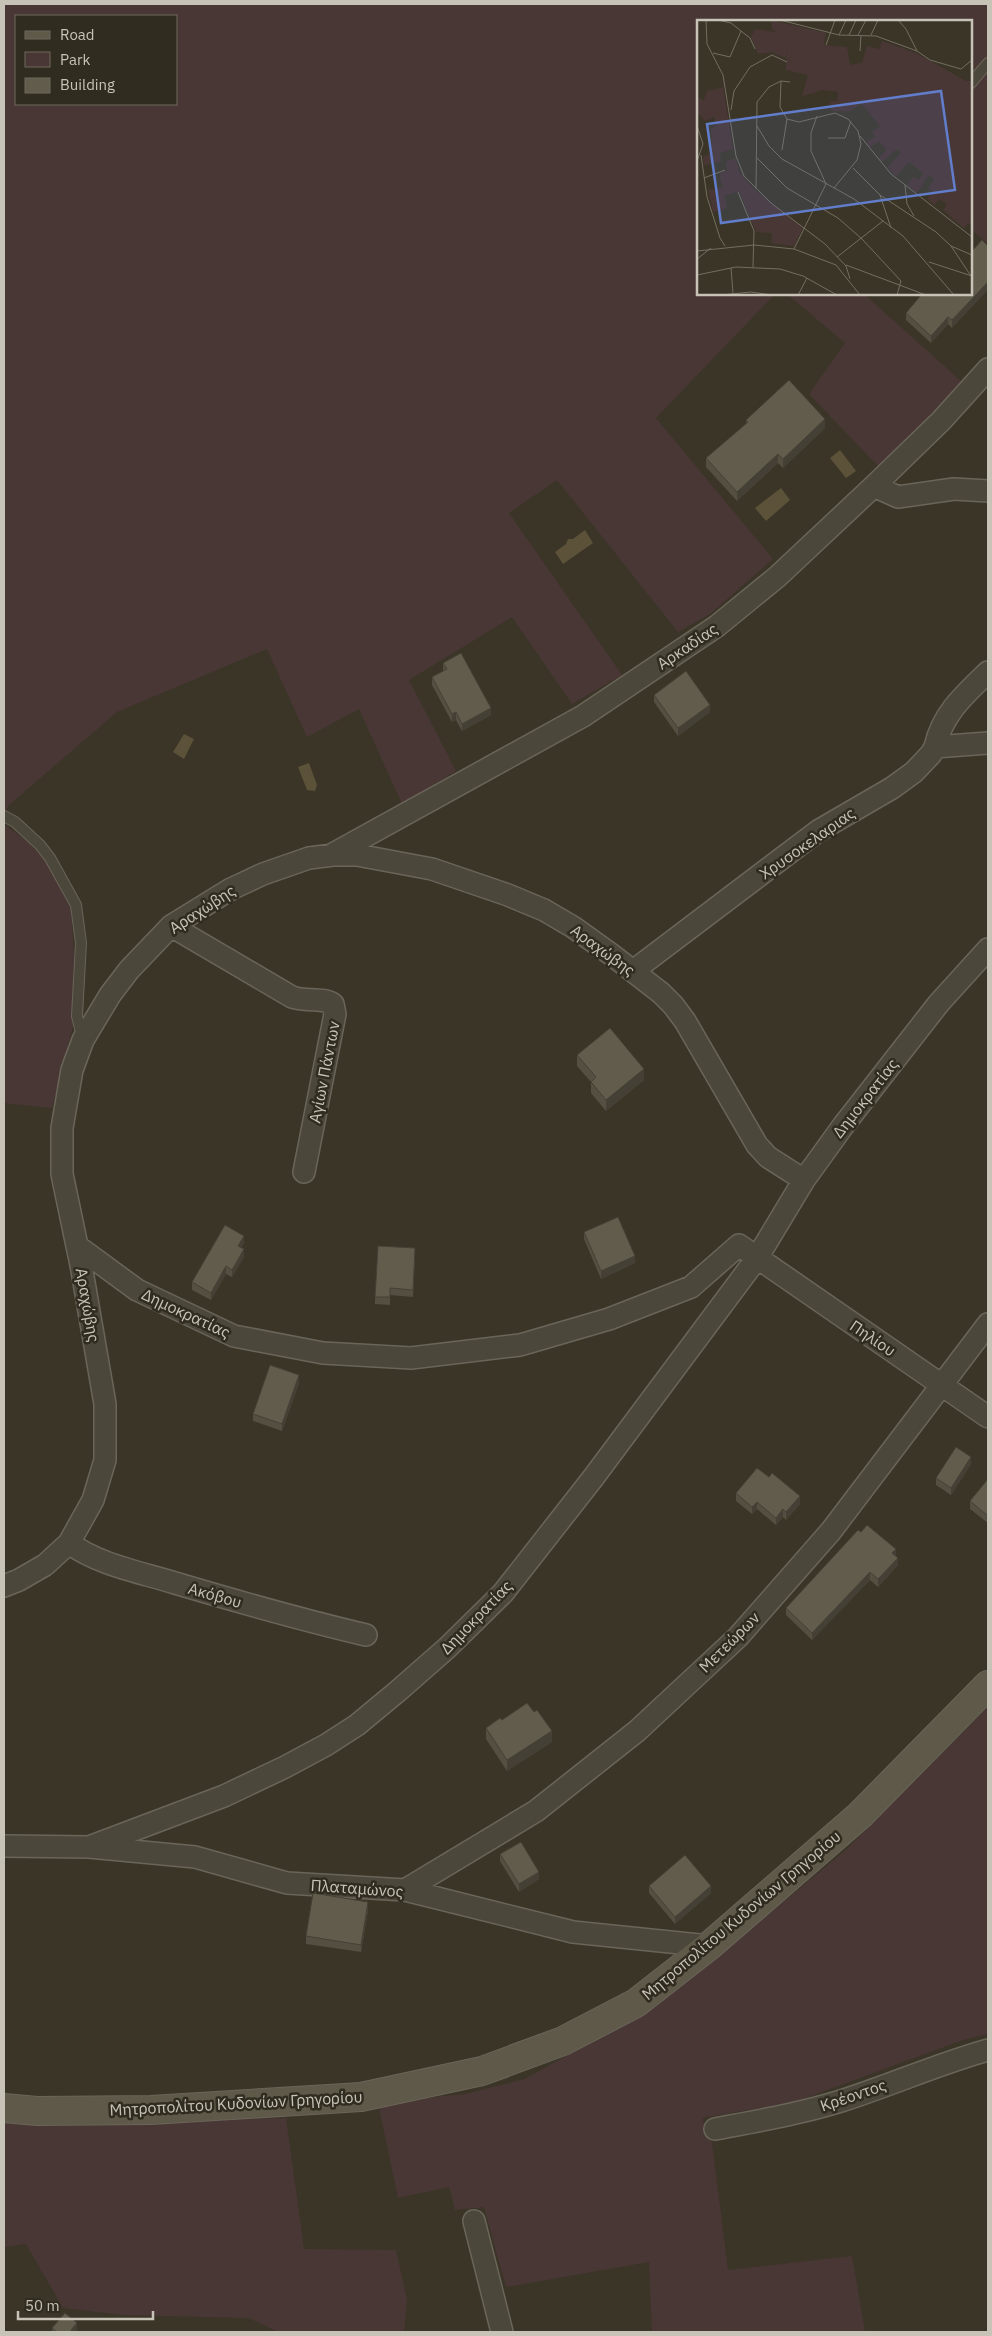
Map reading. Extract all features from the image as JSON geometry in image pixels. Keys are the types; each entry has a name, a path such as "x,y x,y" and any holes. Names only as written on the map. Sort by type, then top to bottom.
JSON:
{"street":[{"name":"Αρκαδίας","path":"333,855 582,716 717,626 777,577 874,486 940,421 988,369"},
{"path":"874,486 898,496 954,489 988,491"},
{"name":"Χρυσοκελαριας","path":"634,972 818,831 892,788 914,772 931,754 945,718 961,698 988,672"},
{"path":"935,746 988,743"},
{"name":"Αραχώβης","path":"4,1586 45,1565 69,1544 93,1500 105,1460 107,1437 105,1404 77,1246 65,1193 60,1155 66,1100 72,1070 83,1040 110,995 129,970 171,926 231,889 263,874 309,858 356,855 409,863 441,872 508,895 544,910 564,921 661,992 685,1021 757,1145 768,1157 804,1180"},
{"name":"Αγίων Πάντων","path":"171,926 286,994 302,1000 328,1001 333,1004 335,1014 304,1172"},
{"name":"Δημοκρατίας","path":"89,1847 217,1799 304,1757 357,1725 433,1660 503,1593 593,1478 757,1258 804,1180 843,1126 939,1003 988,949"},
{"name":"Δημοκρατίας","path":"77,1246 137,1290 234,1336 323,1353 411,1358 520,1345 609,1319 691,1287 739,1245 757,1258"},
{"name":"Πηλίου","path":"757,1258 988,1417"},
{"name":"Μετεώρων","path":"405,1890 536,1811 637,1731 738,1637 830,1530 988,1324"},
{"name":"Ακόβου","path":"69,1544 79,1551 115,1565 306,1622 366,1635"},
{"name":"Μητροπολίτου Κυδονίων Γρηγορίου","path":"4,2108 37,2111 151,2110 361,2097 482,2071 563,2041 636,2003 709,1946 860,1815 988,1685"},
{"name":"Πλαταμώνος","path":"4,1846 89,1847 195,1857 287,1883 405,1890 573,1932 709,1946"},
{"name":"Κρέοντος","path":"715,2129 796,2114 827,2105 928,2068 988,2050"},
{"path":"474,2221 502,2332"}],"lane":[{"path":"972,82 988,63"},
{"path":"4,816 15,822 40,845 50,858 76,905 81,944 78,1016 83,1040"}],"green space":[{"path":"4,4 988,4 988,244 972,230 972,20 697,20 697,295 774,295 656,418 773,559 710,614 678,632 557,480 509,513 622,675 572,704 512,617 409,680 456,771 402,804 359,709 307,737 267,649 117,712 8,806 4,822"},
{"path":"788,295 865,295 962,382 934,413 878,466 809,394 845,343"},
{"path":"4,824 31,844 49,866 71,909 74,953 73,1026 52,1108 4,1103"},
{"path":"988,1707 988,2034 963,2040 795,2102 702,2118 712,2143 728,2270 852,2256 865,2332 652,2332 649,2262 506,2287 484,2207 455,2210 449,2187 398,2198 378,2103 465,2094 525,2079 627,2022 708,1965 848,1848"},
{"path":"109,2118 286,2118 304,2249 396,2250 407,2300 404,2332 278,2332 249,2318 123,2315 63,2308 26,2244 4,2247 4,2122"}],"shaded area":[{"path":"840,450 856,471 846,478 830,458"},
{"path":"781,488 790,500 766,521 755,508"},
{"path":"585,530 593,543 563,564 555,552 566,544 568,539 573,539"},
{"path":"184,734 194,739 184,759 173,752"},
{"path":"309,763 317,785 315,791 307,790 298,767"}],"building":[{"path":"982,240 988,246 988,282 952,320 948,317 931,336 906,313 921,295 972,295 972,251"},
{"path":"789,380 825,419 783,459 778,454 737,492 706,458 748,422 746,420"},
{"path":"461,653 491,708 462,724 456,712 452,714 432,677 447,669 443,663"},
{"path":"686,671 710,705 678,728 654,695"},
{"path":"610,1028 644,1069 606,1100 591,1082 596,1077 577,1055"},
{"path":"618,1217 635,1256 601,1271 584,1232"},
{"path":"225,1225 244,1236 238,1246 244,1249 232,1270 226,1266 211,1293 192,1282"},
{"path":"378,1246 415,1248 413,1290 390,1288 390,1297 375,1297"},
{"path":"270,1365 299,1375 282,1424 253,1414"},
{"path":"956,1447 971,1457 951,1488 936,1478"},
{"path":"757,1468 769,1477 772,1473 800,1496 786,1512 783,1509 776,1518 757,1502 752,1507 736,1493"},
{"path":"988,1479 988,1516 970,1501"},
{"path":"867,1525 896,1549 892,1553 898,1558 878,1579 870,1572 812,1633 786,1608 858,1530 861,1532"},
{"path":"527,1703 534,1712 537,1710 552,1731 507,1760 486,1728"},
{"path":"521,1842 539,1872 519,1884 500,1854"},
{"path":"685,1855 711,1886 675,1917 649,1886"},
{"path":"313,1893 368,1902 361,1945 306,1936"},
{"path":"65,2313 77,2323 71,2330 74,2332 57,2332 52,2328"}]}
